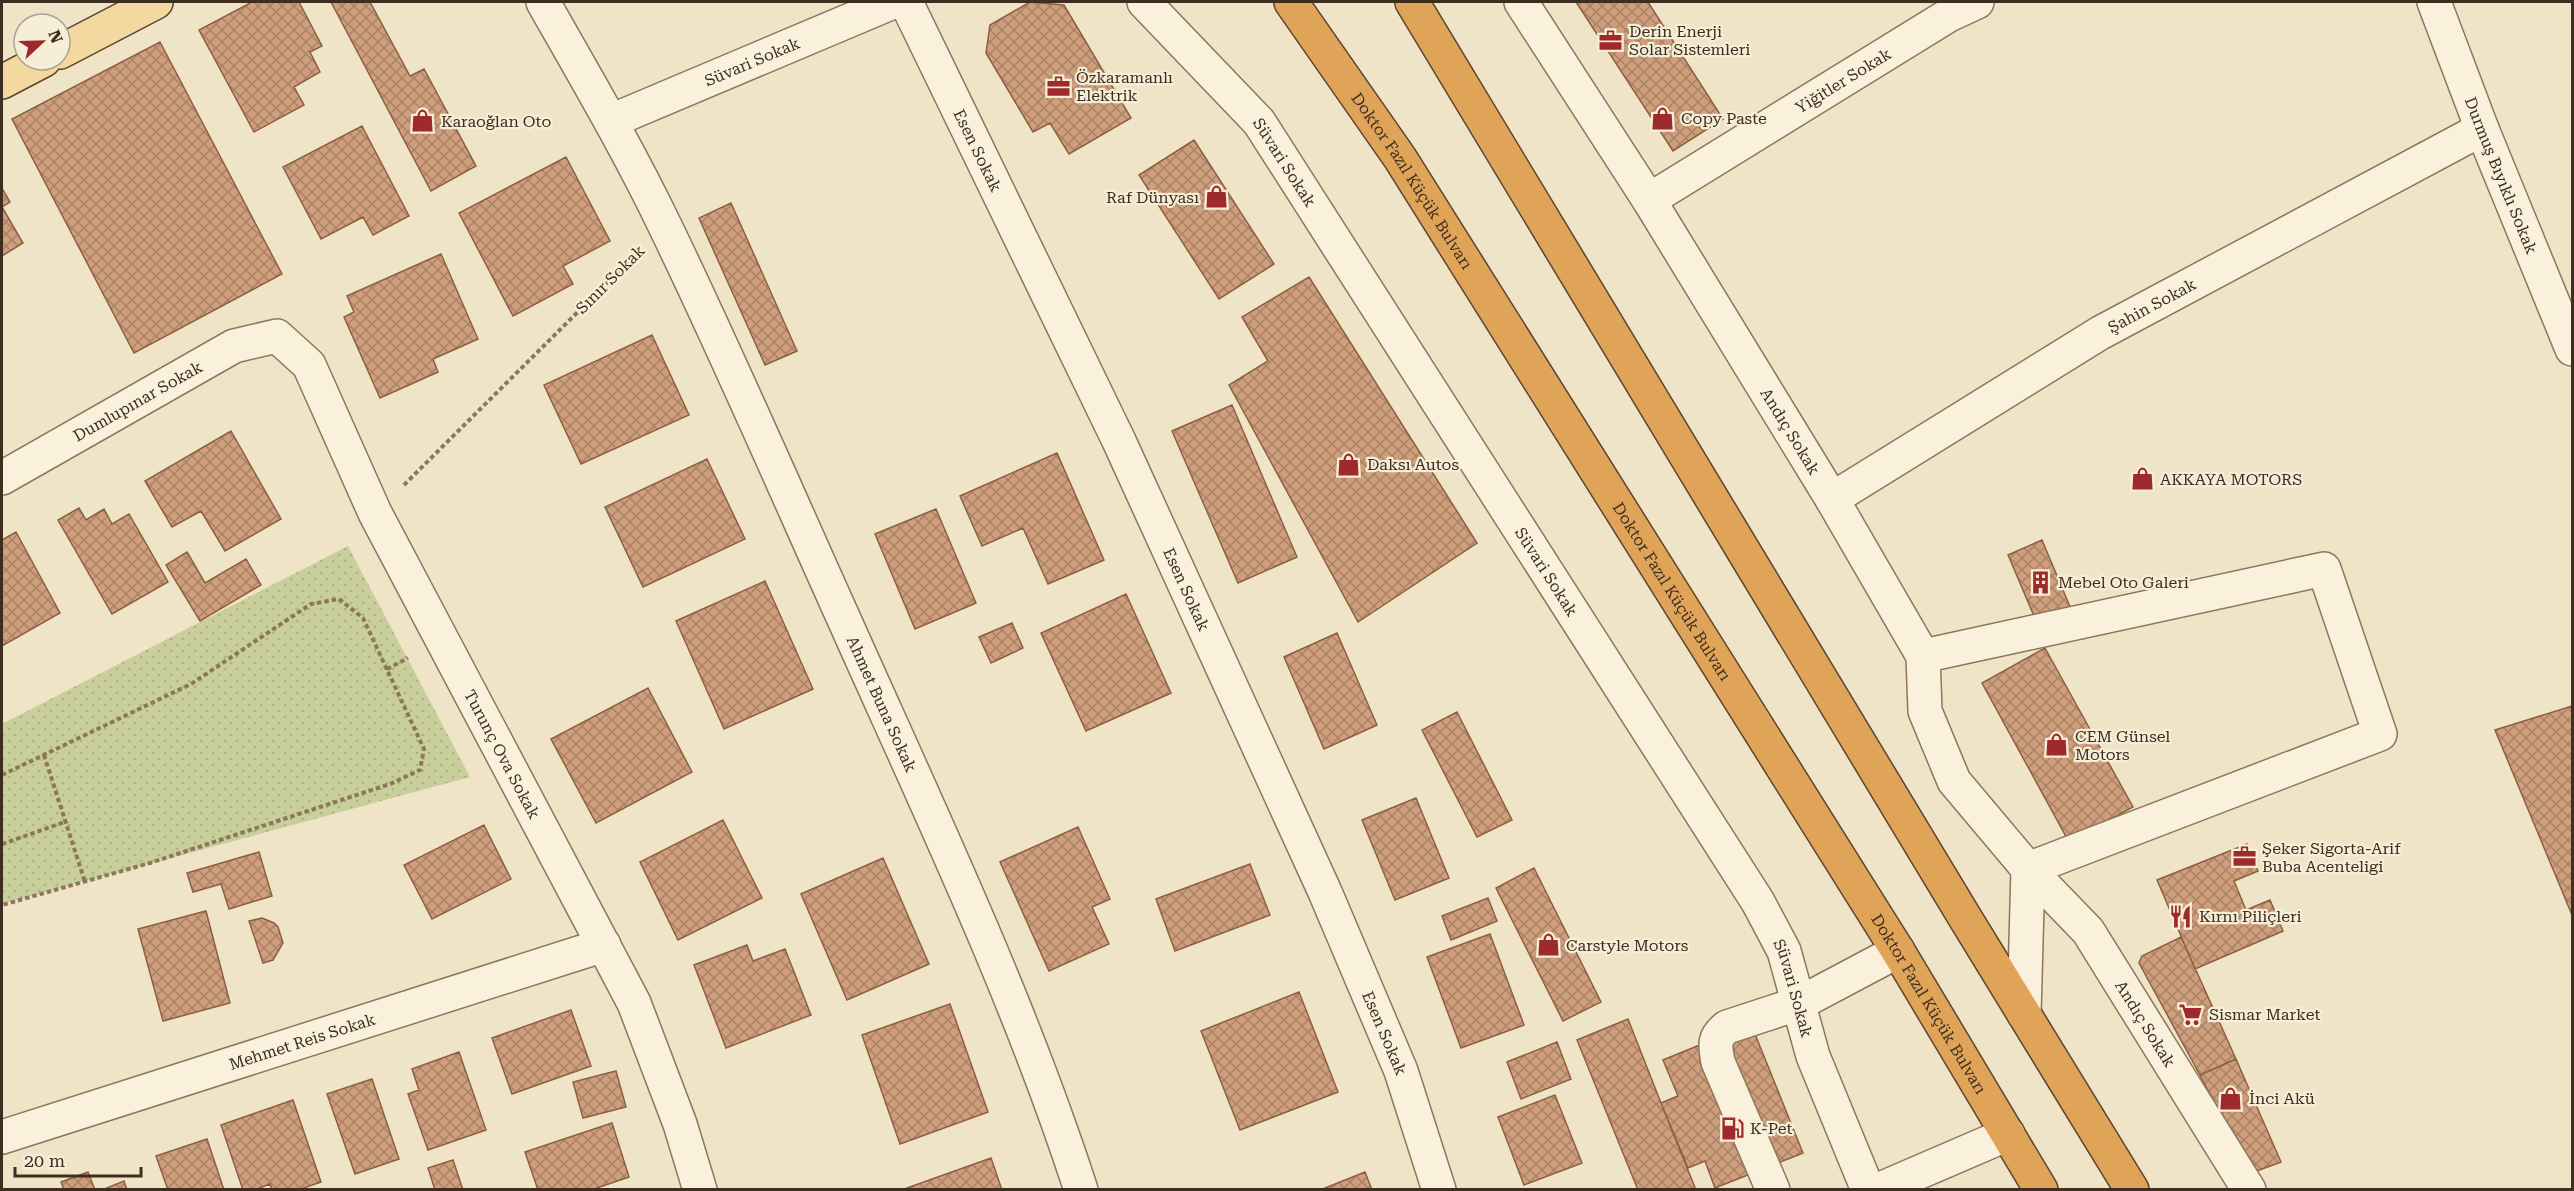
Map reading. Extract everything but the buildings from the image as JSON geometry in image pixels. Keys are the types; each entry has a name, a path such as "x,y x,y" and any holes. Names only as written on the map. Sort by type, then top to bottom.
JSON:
{"highway":[{"name":"Doktor Fazıl Küçük Bulvarı","path":"1291,2 1400,158 1898,951 2041,1190"},
{"path":"1412,2 2132,1190"}],"main road":[{"path":"72,46 156,2"},
{"path":"2,82 21,72"}],"street":[{"path":"543,2 611,121 665,225"},
{"name":"Süvari Sokak","path":"611,121 892,2"},
{"name":"Esen Sokak","path":"906,2 1119,441 1325,892 1401,1071 1439,1190"},
{"name":"Süvari Sokak","path":"1144,2 1259,122 1758,902 1784,951 1813,1056 1868,1190"},
{"name":"Andıç Sokak","path":"1521,2 1649,200 1832,499 1923,656 1925,711 1954,781 2028,869 2088,931 2249,1190"},
{"name":"Yiğitler Sokak","path":"1649,200 1949,15 1977,2"},
{"name":"Durmuş Bıyıklı Sokak","path":"2434,2 2482,129 2572,349"},
{"name":"Şahin Sokak","path":"1832,499 2100,333 2482,129"},
{"name":"Ahmet Buna Sokak","path":"665,225 972,904 1062,1131 1081,1190"},
{"name":"Turunç Ova Sokak","path":"277,336 309,365 375,513 634,1004 680,1124 700,1190"},
{"name":"Dumlupınar Sokak","path":"2,478 234,346 277,336"},
{"path":"1923,656 2324,569 2380,734 2028,869 2024,1014"},
{"name":"Mehmet Reis Sokak","path":"2,1137 604,945"},
{"path":"1773,1190 1718,1062 1714,1044 1717,1035 1727,1027 1800,1003 1898,951"},
{"path":"1878,1190 2007,1134"}],"path":[{"name":"Sınır Sokak","path":"375,513 665,225"},
{"path":"2,775 191,684 311,604 339,599 363,618 424,749 420,770 390,784 150,863 2,905"},
{"path":"44,754 85,882"},
{"path":"2,844 65,822"}],"green space":[{"path":"348,546 470,777 2,904 2,724"}],"place":[{"name":"Derin Enerji Solar Sistemleri","path":"1611,40"},
{"name":"Özkaramanlı Elektrik","path":"1058,86"},
{"name":"Copy Paste","path":"1663,118"},
{"name":"Karaoğlan Oto","path":"423,121"},
{"name":"Raf Dünyası","path":"1217,197"},
{"name":"Daksı Autos","path":"1349,464"},
{"name":"AKKAYA MOTORS","path":"2142,479"},
{"name":"Mebel Oto Galeri","path":"2040,582"},
{"name":"CEM Günsel Motors","path":"2057,745"},
{"name":"Şeker Sigorta-Arif Buba Acenteligi","path":"2244,857"},
{"name":"Kırnı Piliçleri","path":"2181,916"},
{"name":"Carstyle Motors","path":"1548,945"},
{"name":"Sismar Market","path":"2191,1014"},
{"name":"İnci Akü","path":"2231,1098"},
{"name":"K-Pet","path":"1732,1128"}]}
